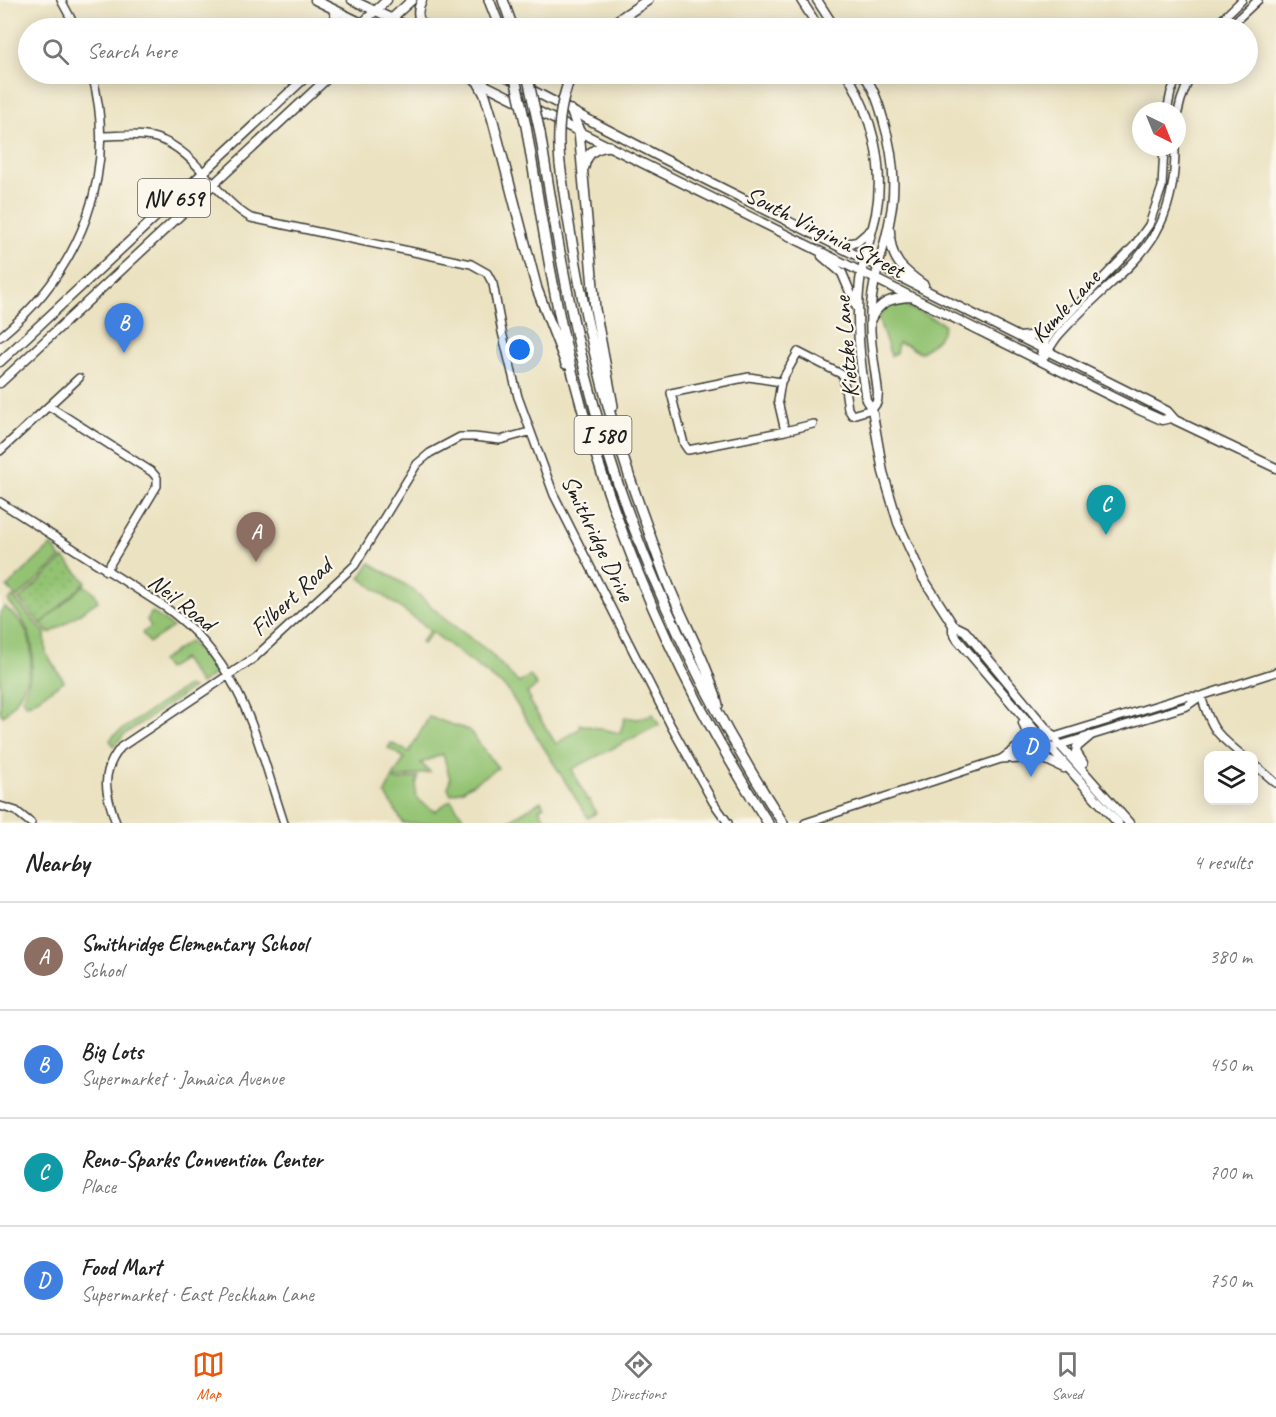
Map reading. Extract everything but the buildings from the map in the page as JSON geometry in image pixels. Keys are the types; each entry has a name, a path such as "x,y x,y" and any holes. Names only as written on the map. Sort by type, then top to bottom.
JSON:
{"highway":[{"path":"489,0 496,18"},
{"path":"503,0 509,18"},
{"path":"621,18 648,0"},
{"path":"479,84 485,94 493,121 537,289 580,401"},
{"name":"I 580","path":"516,84 558,307 580,401 620,527 660,625 704,713 768,823"},
{"name":"I 580","path":"528,84 540,133 576,333 607,451 658,588 689,656 783,823"},
{"path":"570,84 566,107 558,125 560,164 572,249 594,360 623,459 640,507 670,589 713,686 722,718"},
{"path":"566,107 579,131 591,281 599,339 612,403 640,507"},
{"path":"583,184 584,164 588,154 597,148 609,146"}],"main road":[{"path":"315,0 347,18"},
{"path":"352,0 392,18 411,0"},
{"path":"369,18 387,0"},
{"path":"419,18 422,0"},
{"path":"801,0 813,18"},
{"path":"817,0 829,18"},
{"path":"333,9 336,18"},
{"name":"NV 659","path":"0,362 298,84"},
{"name":"NV 659","path":"0,383 321,84"},
{"name":"South Virginia Street","path":"485,84 1143,412 1162,420 1171,418"},
{"name":"South Virginia Street","path":"521,84 876,267 1167,411 1171,418 1276,468"},
{"name":"Kietzke Lane","path":"852,84 861,100 877,148 878,197 862,272 858,309 866,396 868,405 872,409 883,472 898,523 923,578 953,625 965,631 1060,745 1129,823"},
{"name":"Kietzke Lane","path":"870,84 880,108 892,152 894,183 891,218 874,278 870,320 878,393 877,402 872,409"},
{"path":"694,188 699,177"},
{"path":"891,218 890,244 894,257 907,273 941,298"},
{"path":"834,245 857,242 873,227"},
{"path":"805,243 842,273 858,309"},
{"path":"870,320 883,303 895,298 913,297"},
{"path":"1018,337 1054,329"},
{"name":"Kietzke Lane","path":"953,625 953,633 958,640 1043,741 1118,823"},
{"path":"1010,702 1028,732 1026,739 1015,749"},
{"path":"1090,736 1079,743 1076,752 1101,790"},
{"path":"1013,759 1045,758 1073,773"}],"street":[{"path":"61,0 71,18"},
{"path":"1223,18 1242,0"},
{"path":"1239,18 1258,0"},
{"path":"0,337 40,298 70,255 85,222 100,166 101,136 94,84"},
{"path":"1170,102 1176,84"},
{"path":"1181,102 1186,84"},
{"name":"Smithridge Drive","path":"101,136 141,136 174,146 243,213 259,220 460,261 482,268 493,284 510,367 529,432 569,526 671,726 713,802 728,823"},
{"name":"Kumle Lane","path":"1041,361 1054,329 1134,246 1149,225 1159,199 1164,156"},
{"name":"Kumle Lane","path":"1045,350 1147,248 1159,230 1170,203 1175,174 1175,156"},
{"path":"1134,246 1147,248"},
{"path":"785,431 778,401 781,382 798,352 843,375 848,410 852,415 872,409"},
{"path":"781,382 749,377 671,393 684,444 688,450 813,424"},
{"path":"0,451 79,378"},
{"path":"49,406 153,472 158,478 157,486 106,571"},
{"name":"Filbert Road","path":"116,823 106,789 108,771 116,754 128,742 254,658 356,565 411,471 425,457 460,437 474,436 500,440 529,432"},
{"name":"Neil Road","path":"0,502 165,607 185,622 211,650 229,674 251,722 284,823"},
{"path":"1001,759 1013,759 1187,706 1201,696 1276,672"},
{"path":"805,823 1001,759 1015,749 1190,695 1201,696"},
{"path":"1201,696 1215,731 1237,751"},
{"path":"1258,767 1276,783"},
{"path":"0,806 16,811 31,823"}],"green space":[{"path":"900,303 944,324 939,337 920,353 907,345 898,343 896,353 891,356 878,318 888,305"},
{"path":"52,545 61,558 17,598 7,587"},
{"path":"64,558 86,582 41,624 19,600"},
{"path":"370,563 411,588 445,619 488,651 519,683 530,675 537,686 527,693 531,699 529,701 556,744 580,728 579,724 620,733 625,717 638,719 653,714 659,725 572,769 596,813 588,818 507,689 432,632 423,644 421,642 430,630 360,578"},
{"path":"84,585 94,592 98,601 48,633 41,624"},
{"path":"13,597 45,633 46,653 64,681 26,704 22,699 31,672 32,648 25,624 8,601"},
{"path":"5,607 22,624 29,639 31,663 24,686 3,716 0,712 0,612"},
{"path":"152,612 173,627 149,643 142,633 151,627 147,620"},
{"path":"190,641 214,670 213,675 200,684 183,659 167,669 161,661"},
{"path":"187,686 193,688 125,734 113,746 110,740 114,735"},
{"path":"429,717 469,730 498,768 463,790 451,794 448,788 450,779 443,754 421,763 430,772 394,779 397,781 418,777 415,790 420,801 435,811 451,800 467,823 403,823 385,793 405,758 388,748 391,743 409,752"},
{"path":"541,801 544,806 539,809 548,823 505,823"}],"place":[{"name":"Big Lots","path":"124,353"},
{"name":"Reno-Sparks Convention Center","path":"1106,535"},
{"name":"Smithridge Elementary School","path":"256,562"},
{"name":"Food Mart","path":"1031,777"}]}
